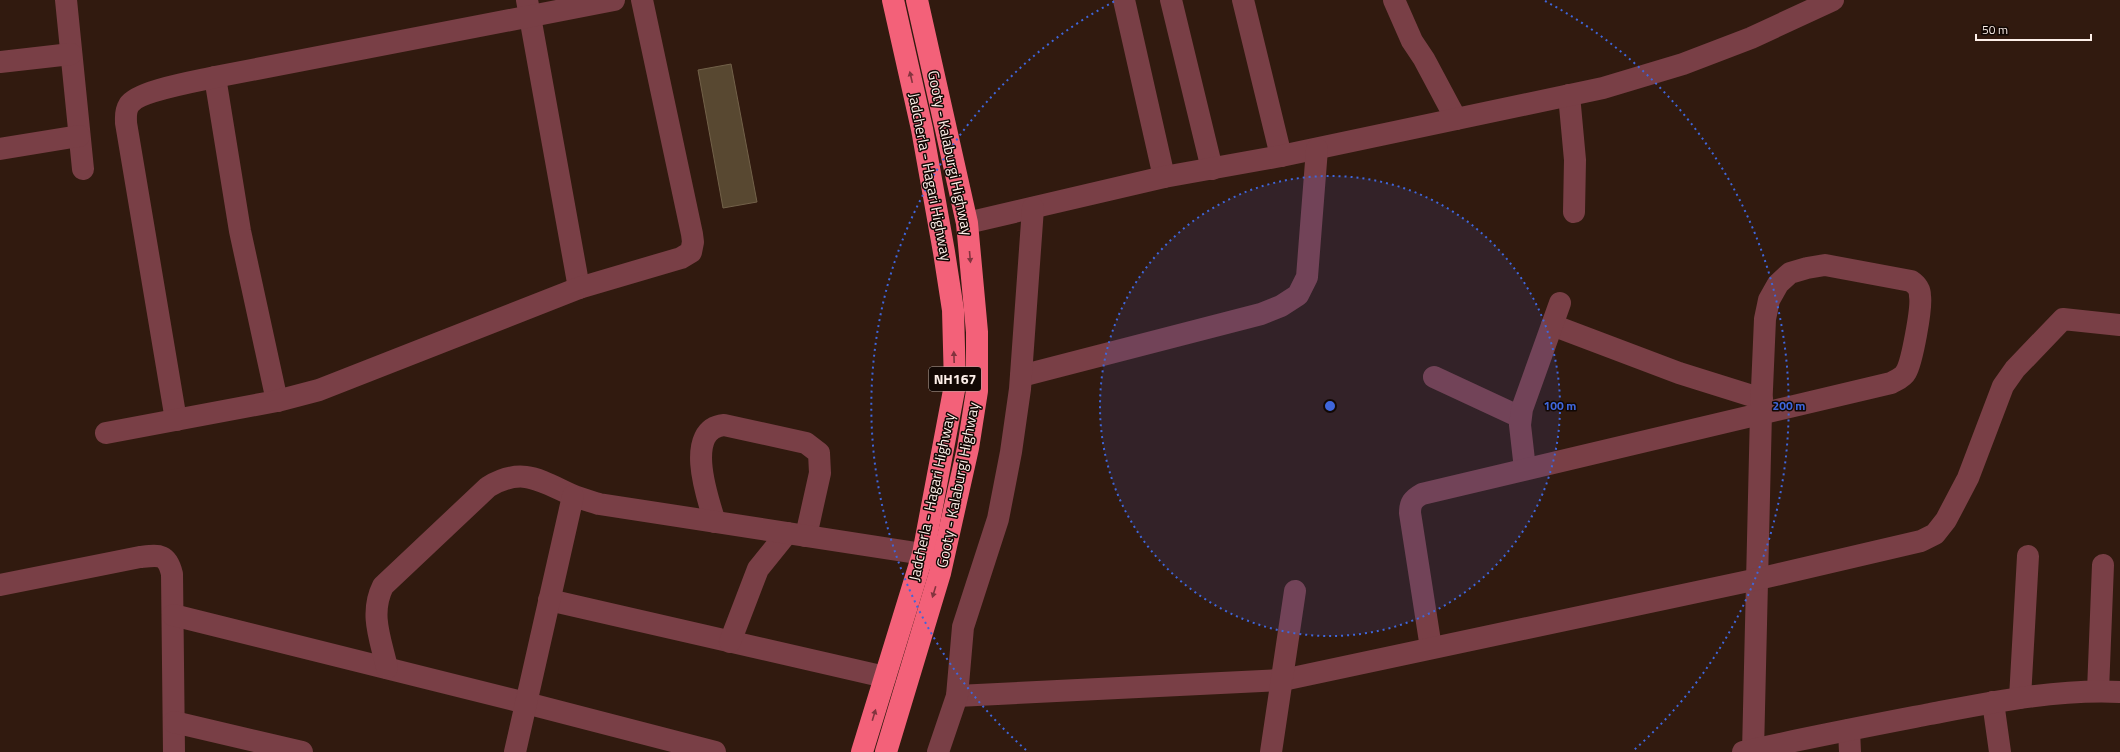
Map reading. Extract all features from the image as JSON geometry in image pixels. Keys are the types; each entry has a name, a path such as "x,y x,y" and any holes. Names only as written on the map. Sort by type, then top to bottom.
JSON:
{"highway":[{"name":"Jadcherla - Hagari Highway","path":"862,752 923,554 955,385 953,310 922,129 893,0"},
{"name":"Gooty - Kalaburgi Highway","path":"886,752 940,573 968,448 977,391 977,332 967,223 917,0"}],"street":[{"path":"66,0 83,169"},
{"path":"176,420 126,123 126,112 130,104 139,97 158,90 529,8 614,0"},
{"path":"106,433 277,401 319,390 580,288 681,258 691,252 692,234 642,0"},
{"path":"1124,0 1164,177"},
{"path":"1171,0 1212,169"},
{"path":"1243,0 1281,156"},
{"path":"1394,0 1409,34 1456,119"},
{"path":"967,223 1164,177 1317,149 1603,88 1683,64 1750,38 1833,0"},
{"path":"529,8 580,288"},
{"path":"0,62 71,54"},
{"path":"215,77 240,231 277,401"},
{"path":"1570,95 1575,160 1574,212"},
{"path":"0,149 79,136"},
{"path":"1021,376 1261,314 1282,306 1298,295 1307,277 1317,149"},
{"path":"938,752 957,696 963,627 998,519 1011,452 1021,376 1033,208"},
{"path":"1432,648 1410,513 1411,502 1422,494 1526,469 1761,406 1899,379 1905,374 1910,364 1921,298 1916,285 1911,281 1825,265 1790,272 1778,284 1769,300 1766,312 1761,406 1758,579 1750,751 1993,702 2045,694 2098,691 2120,692"},
{"path":"1526,469 1520,417 1560,302"},
{"path":"957,696 1283,680 1758,579 1921,541 1935,534 1946,520 1968,478 2003,386 2015,369 2063,319 2120,325"},
{"path":"1552,325 1761,406"},
{"path":"1434,377 1520,417"},
{"path":"715,522 704,487 701,457 707,434 712,429 724,425 806,443 819,453 820,474 796,534 758,569 730,642"},
{"path":"387,668 376,612 377,599 384,586 488,487 500,479 514,476 525,476 548,482 573,496 599,504 923,554"},
{"path":"515,752 573,496"},
{"path":"0,585 111,562 155,556 164,557 170,562 172,574 173,615 174,752"},
{"path":"2020,698 2028,556"},
{"path":"2098,691 2104,565"},
{"path":"1271,752 1283,680 1295,591"},
{"path":"549,600 886,677"},
{"path":"173,615 526,703 714,752"},
{"path":"1993,702 2000,752"},
{"path":"174,722 302,752"},
{"path":"1849,730 1850,752"}],"building":[{"path":"731,64 757,202 723,208 698,70"}]}
